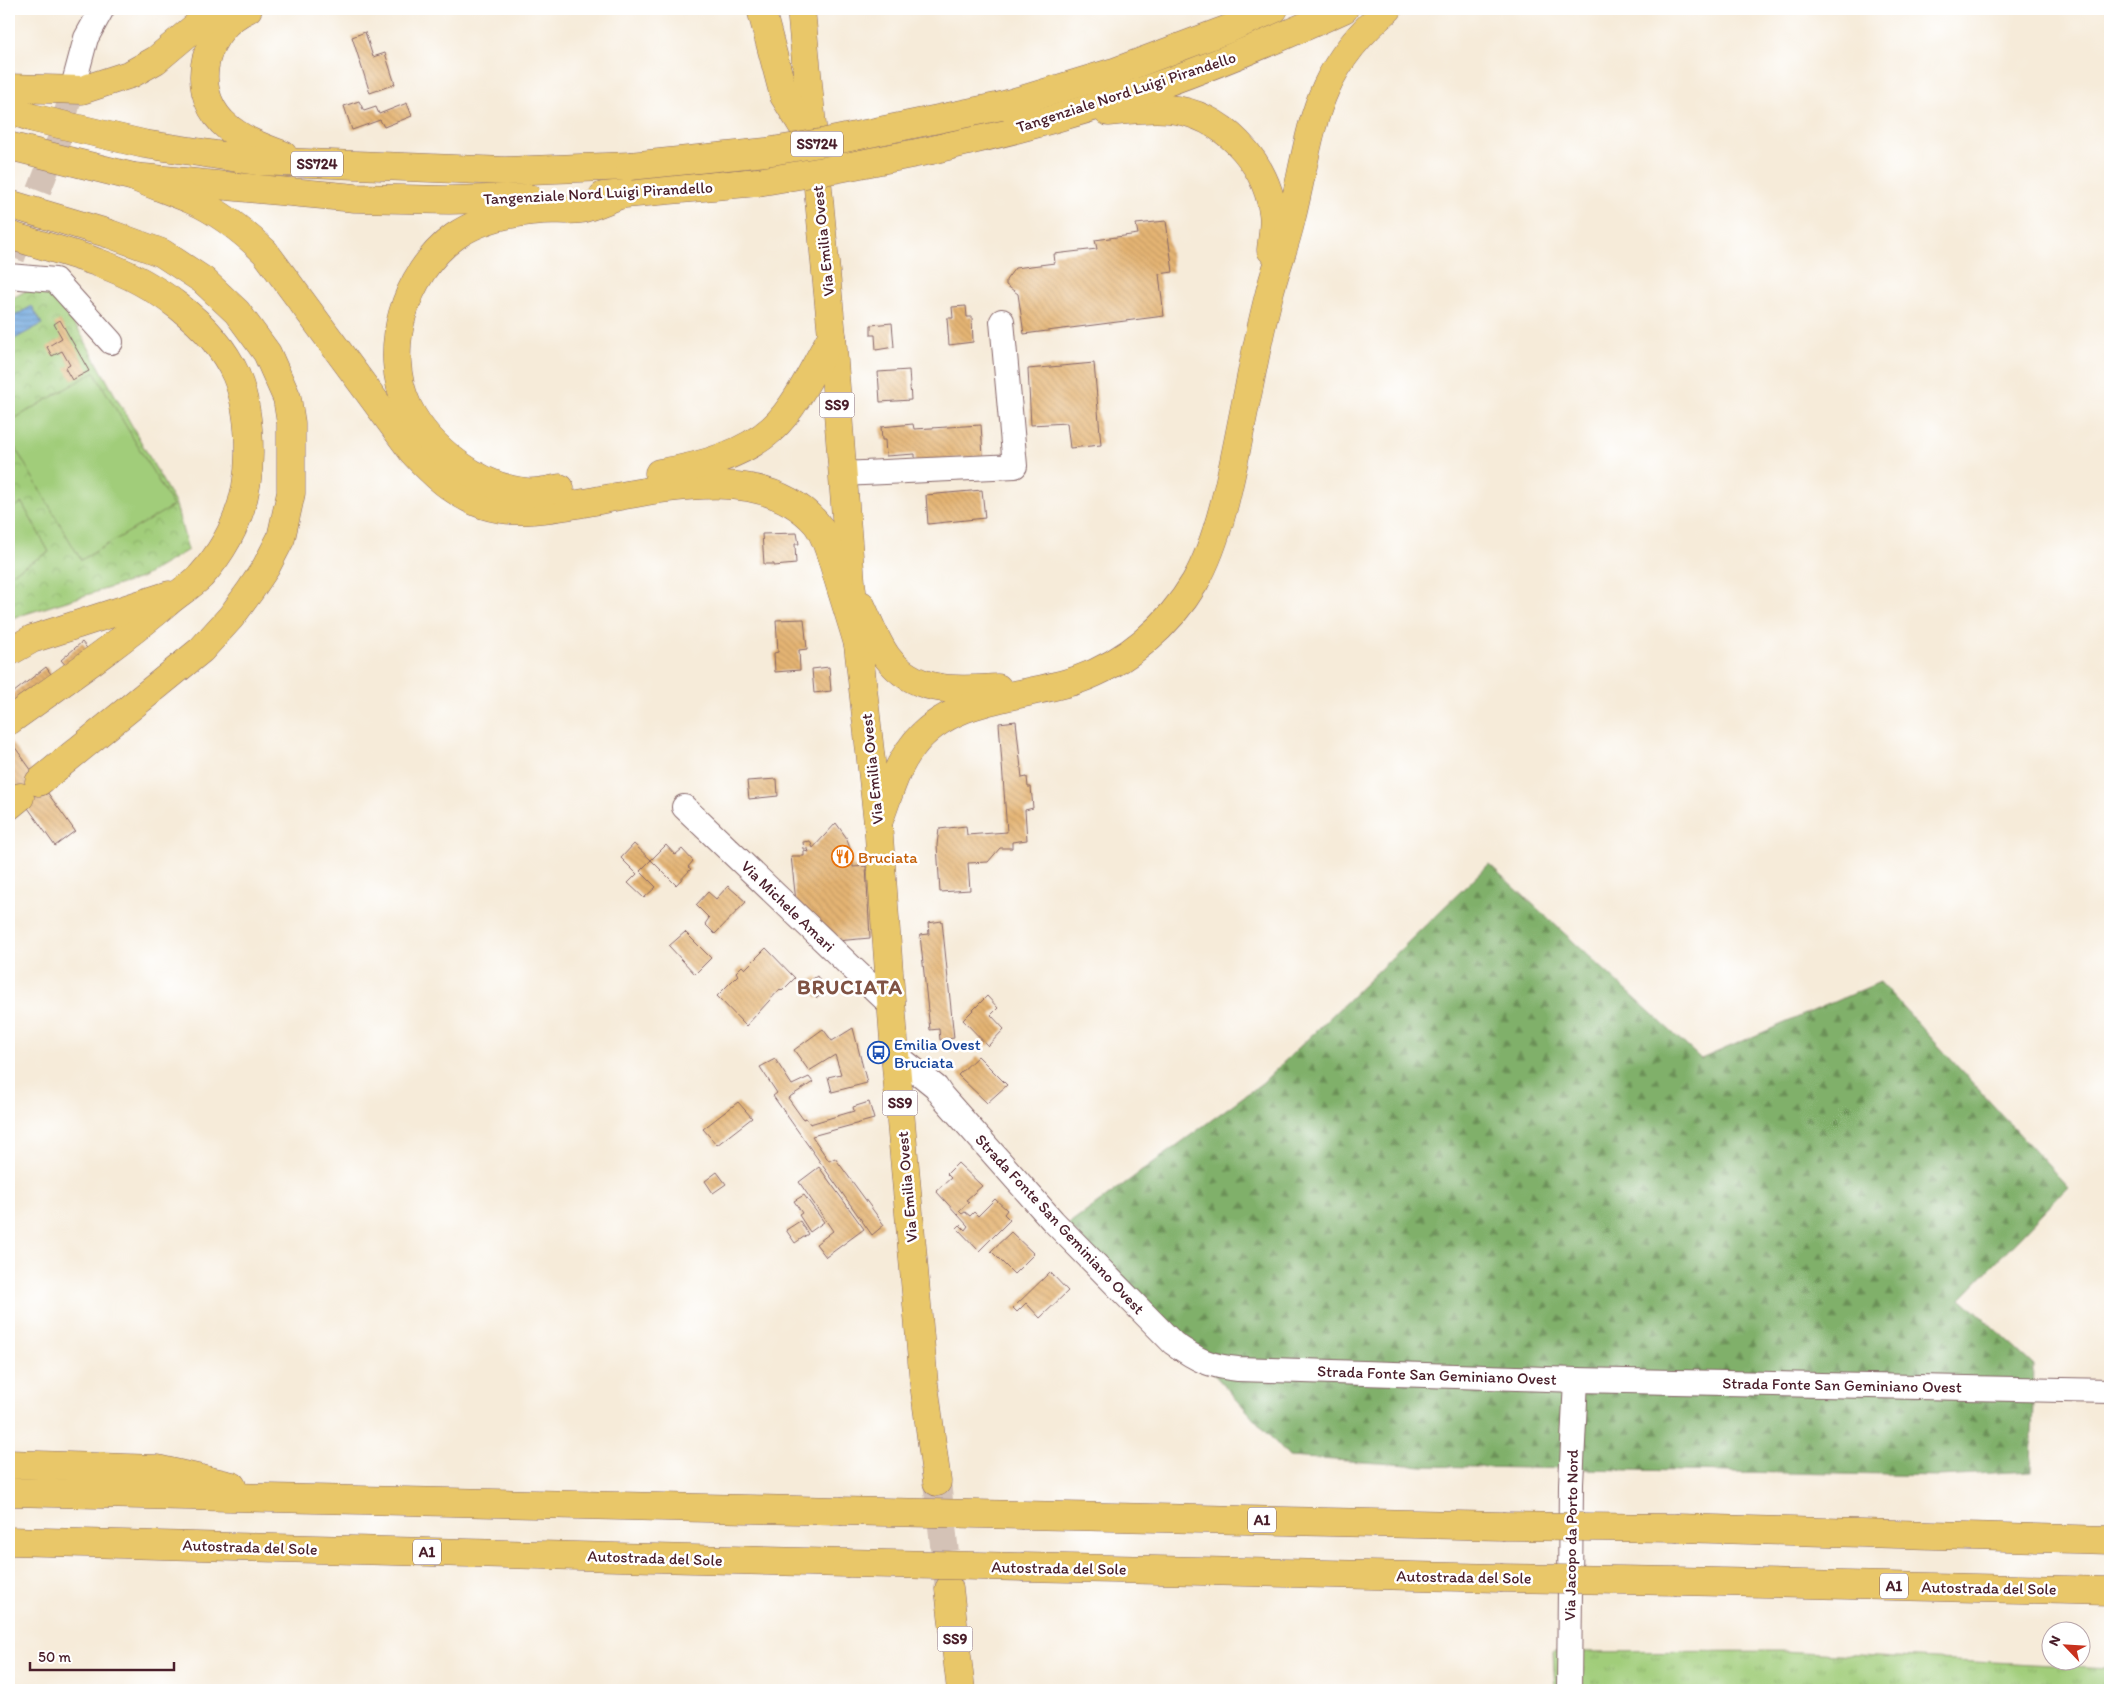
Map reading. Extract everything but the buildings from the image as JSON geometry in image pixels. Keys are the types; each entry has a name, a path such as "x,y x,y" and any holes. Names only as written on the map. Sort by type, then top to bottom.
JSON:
{"main road":[{"path":"9,88 82,90 131,74 156,60 201,22 223,9"},
{"path":"248,9 228,22 217,34 208,49 204,66 205,86 211,105 221,121 235,133 259,146 302,163"},
{"path":"761,9 784,96 813,144"},
{"name":"Via Emilia Ovest","path":"801,9 832,336 851,582 878,822 891,1006 924,1384 936,1482"},
{"path":"1228,29 1256,9"},
{"name":"Tangenziale Nord Luigi Pirandello","path":"9,146 134,177 355,198 459,200 627,194 739,184 835,169 932,150 1114,72 1228,29 1274,9"},
{"name":"Tangenziale Nord Luigi Pirandello","path":"9,110 33,118 144,144 257,161 505,171 630,166 748,154 1002,119 1061,117 1243,54 1344,9"},
{"path":"878,822 900,767 912,746 944,718 967,708 1076,680 1098,671 1138,646 1171,616 1196,580 1216,534 1269,295 1290,222 1314,118 1321,97 1341,58 1354,40 1367,26 1388,9"},
{"path":"1061,117 1133,110 1169,109 1194,115 1217,126 1234,138 1246,150 1268,189 1273,213 1269,295"},
{"path":"134,177 194,201 214,212 266,252 412,451 431,472 450,487 469,499 484,505 524,511 548,509 684,486 736,486 771,493 795,505 817,524 828,550 858,644"},
{"path":"627,194 581,209 541,210 478,223 454,237 432,257 414,283 401,322 398,340 399,377 408,406 424,432 459,465 510,489 527,492 541,492 695,467 746,447 772,429 788,411 832,336"},
{"path":"9,204 110,234 162,253 204,280 237,312 267,353 286,398 292,423 291,493 283,530 266,567 250,591 231,617 201,650 23,795"},
{"path":"9,721 136,629 200,577 230,538 246,493 250,432 236,375 214,340 183,309 143,282 100,263 10,258"},
{"path":"851,582 877,640 887,656 909,678 932,688 958,690 1052,686"},
{"path":"16,645 181,591"},
{"path":"9,1464 158,1469 289,1499"},
{"name":"A1","path":"9,1492 1502,1526 1678,1528 2110,1540"},
{"name":"Autostrada del Sole","path":"9,1541 846,1563 2110,1591"},
{"name":"SS9","path":"949,1589 961,1690"}],"street":[{"path":"75,79 86,38 102,9"},
{"path":"10,258 54,280 111,342"},
{"path":"842,474 1015,466 1002,321"},
{"name":"Via Michele Amari","path":"684,807 891,1006"},
{"name":"Strada Fonte San Geminiano Ovest","path":"895,1054 936,1087 1053,1221 1173,1342 1194,1358 1213,1366 1238,1369 1576,1380 2110,1391"},
{"name":"Via Jacopo da Porto Nord","path":"1569,1690 1571,1484 1576,1380"}],"green space":[{"path":"42,282 80,332 176,505 188,550 141,578 9,619 9,300"},
{"path":"94,372 173,506 81,560 9,437 9,422"},
{"path":"22,503 49,552 9,575 9,510"},
{"path":"1489,864 1701,1059 1880,982 2068,1187 1961,1298 2034,1365 2031,1471 1939,1476 1423,1466 1289,1457 1209,1369 1068,1225 1262,1083"},
{"path":"1781,1651 2042,1664 2042,1672 2092,1672 2092,1667 2110,1668 2110,1690 1555,1690 1553,1652"}],"water":[{"path":"32,306 42,324 9,342 9,319"}],"tunnel":[{"path":"13,258 59,139 75,79"},
{"path":"937,1482 949,1589"}],"place":[{"name":"Bruciata","path":"842,857"},
{"name":"Emilia Ovest Bruciata","path":"878,1053"}],"district":[{"name":"BRUCIATA","path":"850,986"}]}
